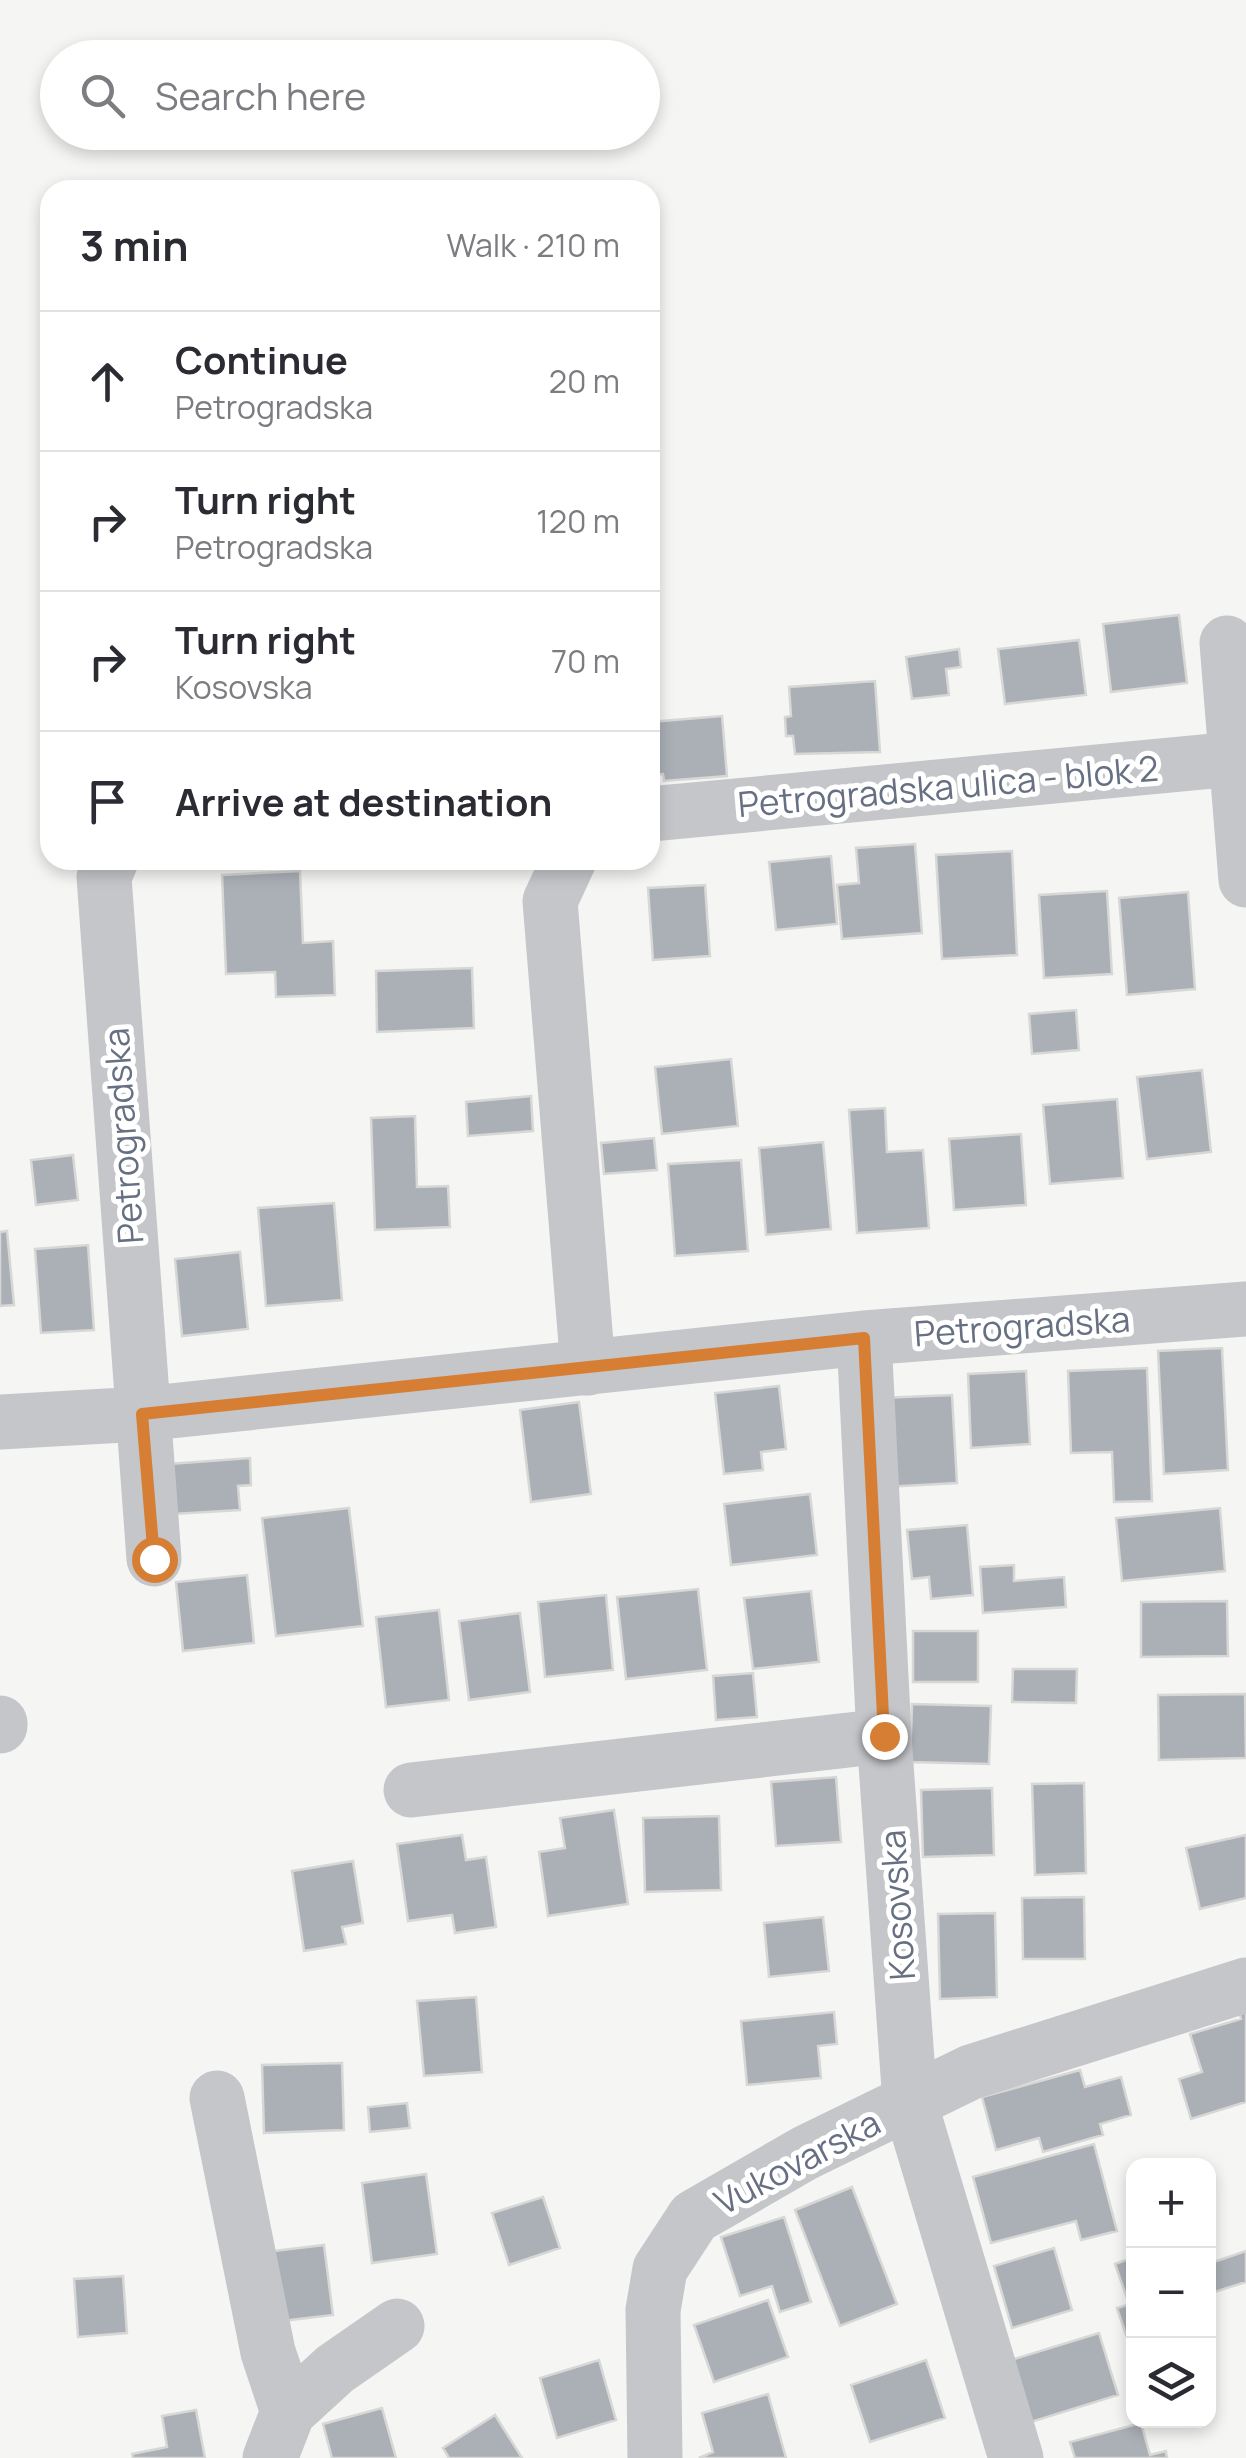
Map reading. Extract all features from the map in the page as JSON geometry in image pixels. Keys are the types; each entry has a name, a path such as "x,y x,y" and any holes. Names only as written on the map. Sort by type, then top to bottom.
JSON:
{"street":[{"path":"1227,643 1242,758 1246,880"},
{"name":"Petrogradska ulica - blok 2","path":"660,813 1242,758"},
{"name":"Petrogradska","path":"107,870 104,878 154,1559"},
{"path":"564,870 550,901 588,1368"},
{"name":"Petrogradska","path":"0,1422 142,1414 864,1338 1246,1309"},
{"name":"Kosovska","path":"864,1338 884,1736 910,2103 1016,2458"},
{"path":"411,1790 884,1736"},
{"name":"Vukovarska","path":"655,2458 653,2310 660,2269 694,2217 805,2153 971,2072 1246,1984"},
{"path":"217,2098 268,2352 279,2435"},
{"path":"279,2435 335,2369 397,2326"}],"building":[{"path":"1179,615 1187,683 1111,692 1103,624"},
{"path":"1079,640 1086,695 1005,704 998,649"},
{"path":"959,649 961,667 946,669 949,695 912,699 906,657"},
{"path":"875,681 880,752 795,754 793,736 786,736 785,717 791,716 789,687"},
{"path":"722,716 727,776 664,781 660,774 660,721"},
{"path":"915,844 922,933 842,939 837,885 859,883 856,848"},
{"path":"1012,851 1017,955 942,959 936,855"},
{"path":"831,856 837,924 776,930 769,862"},
{"path":"300,871 303,943 333,941 335,995 276,997 275,972 226,974 222,875"},
{"path":"705,885 710,956 653,960 648,888"},
{"path":"1107,891 1112,974 1044,978 1039,895"},
{"path":"1188,892 1195,989 1127,995 1119,898"},
{"path":"472,968 474,1028 377,1032 376,971"},
{"path":"1076,1010 1079,1050 1032,1054 1029,1014"},
{"path":"731,1059 738,1126 662,1134 655,1067"},
{"path":"1202,1070 1211,1152 1147,1159 1137,1077"},
{"path":"531,1096 533,1131 468,1136 466,1102"},
{"path":"1117,1099 1123,1178 1050,1184 1043,1105"},
{"path":"885,1108 887,1152 923,1150 929,1228 857,1233 849,1110"},
{"path":"415,1116 417,1187 448,1186 450,1227 375,1230 371,1118"},
{"path":"1021,1134 1026,1205 954,1210 949,1139"},
{"path":"654,1138 657,1170 604,1174 601,1143"},
{"path":"823,1142 831,1229 766,1235 759,1148"},
{"path":"73,1155 78,1200 36,1205 31,1160"},
{"path":"741,1160 748,1251 675,1256 668,1164"},
{"path":"334,1203 342,1300 266,1306 258,1208"},
{"path":"7,1231 14,1305 0,1306 0,1232"},
{"path":"88,1245 94,1330 41,1333 35,1249"},
{"path":"240,1252 248,1329 182,1336 175,1259"},
{"path":"1222,1348 1228,1470 1164,1474 1158,1351"},
{"path":"1147,1368 1152,1501 1114,1502 1112,1452 1071,1453 1068,1371"},
{"path":"1026,1371 1030,1444 971,1448 968,1374"},
{"path":"779,1386 786,1449 761,1452 763,1470 724,1474 715,1393"},
{"path":"952,1395 957,1483 885,1487 880,1398"},
{"path":"579,1402 591,1494 531,1502 520,1410"},
{"path":"250,1458 251,1485 238,1486 240,1510 173,1514 169,1464"},
{"path":"810,1494 817,1555 731,1565 724,1504"},
{"path":"349,1508 363,1626 276,1636 262,1518"},
{"path":"1220,1508 1225,1571 1122,1581 1116,1518"},
{"path":"967,1525 973,1595 931,1599 929,1577 912,1579 907,1530"},
{"path":"1014,1565 1014,1581 1064,1577 1066,1607 983,1613 980,1567"},
{"path":"247,1575 254,1643 183,1651 176,1582"},
{"path":"698,1589 707,1670 626,1679 617,1597"},
{"path":"811,1591 819,1662 753,1669 744,1598"},
{"path":"606,1595 613,1670 545,1677 538,1602"},
{"path":"1227,1601 1228,1656 1141,1657 1141,1602"},
{"path":"439,1610 449,1700 386,1707 376,1617"},
{"path":"520,1613 530,1692 469,1700 459,1621"},
{"path":"913,1631 978,1631 978,1682 913,1682"},
{"path":"1013,1669 1077,1669 1076,1703 1012,1702"},
{"path":"753,1673 757,1717 716,1720 713,1676"},
{"path":"1245,1694 1246,1758 1159,1760 1158,1695"},
{"path":"912,1704 991,1706 989,1764 910,1762"},
{"path":"836,1777 841,1842 776,1846 771,1782"},
{"path":"1084,1783 1086,1873 1035,1875 1032,1784"},
{"path":"992,1788 994,1855 923,1857 921,1790"},
{"path":"614,1810 628,1904 548,1916 539,1852 565,1848 560,1818"},
{"path":"719,1816 721,1890 645,1892 643,1818"},
{"path":"462,1835 466,1860 486,1857 496,1927 455,1933 452,1915 408,1921 397,1844"},
{"path":"1246,1835 1246,1898 1200,1909 1186,1848"},
{"path":"353,1861 363,1923 342,1927 346,1944 304,1951 292,1871"},
{"path":"1084,1897 1085,1959 1023,1959 1022,1898"},
{"path":"995,1913 997,1997 940,1999 938,1914"},
{"path":"823,1917 829,1971 769,1977 764,1923"},
{"path":"476,1997 482,2072 424,2076 417,2001"},
{"path":"1246,2005 1246,2102 1191,2119 1179,2079 1202,2072 1190,2034 1241,2019 1238,2008"},
{"path":"834,2012 837,2044 818,2046 821,2078 747,2085 741,2021"},
{"path":"342,2063 344,2130 264,2133 262,2065"},
{"path":"1080,2070 1085,2087 1121,2077 1131,2115 1100,2124 1103,2135 1043,2152 1039,2138 996,2150 982,2097"},
{"path":"407,2103 410,2128 370,2132 368,2107"},
{"path":"1094,2144 1117,2231 1081,2240 1076,2221 991,2243 973,2177"},
{"path":"426,2174 437,2254 372,2263 362,2183"},
{"path":"852,2187 897,2304 840,2326 795,2210"},
{"path":"543,2197 560,2248 509,2265 492,2213"},
{"path":"784,2217 811,2302 780,2312 772,2286 740,2296 721,2237"},
{"path":"324,2245 333,2315 273,2322 265,2252"},
{"path":"1054,2248 1072,2310 1012,2328 994,2266"},
{"path":"1246,2251 1246,2282 1216,2291 1216,2261"},
{"path":"1126,2260 1126,2295 1115,2264"},
{"path":"123,2276 127,2333 78,2337 74,2279"},
{"path":"768,2300 788,2357 714,2382 694,2325"},
{"path":"1126,2305 1126,2335 1117,2308"},
{"path":"1099,2333 1118,2395 1031,2422 1011,2360"},
{"path":"599,2360 616,2420 557,2438 540,2378"},
{"path":"926,2360 945,2418 870,2442 851,2385"},
{"path":"768,2394 786,2458 699,2458 713,2452 702,2413"},
{"path":"382,2408 396,2458 332,2458 323,2424"},
{"path":"196,2410 205,2458 133,2458 132,2454 167,2447 162,2416"},
{"path":"495,2415 522,2458 449,2458 443,2448"},
{"path":"1126,2427 1142,2428 1150,2455 1166,2451 1167,2458 1075,2458 1070,2442"}],"route":[{"path":"154,1559 142,1414 864,1338 884,1736"}]}
